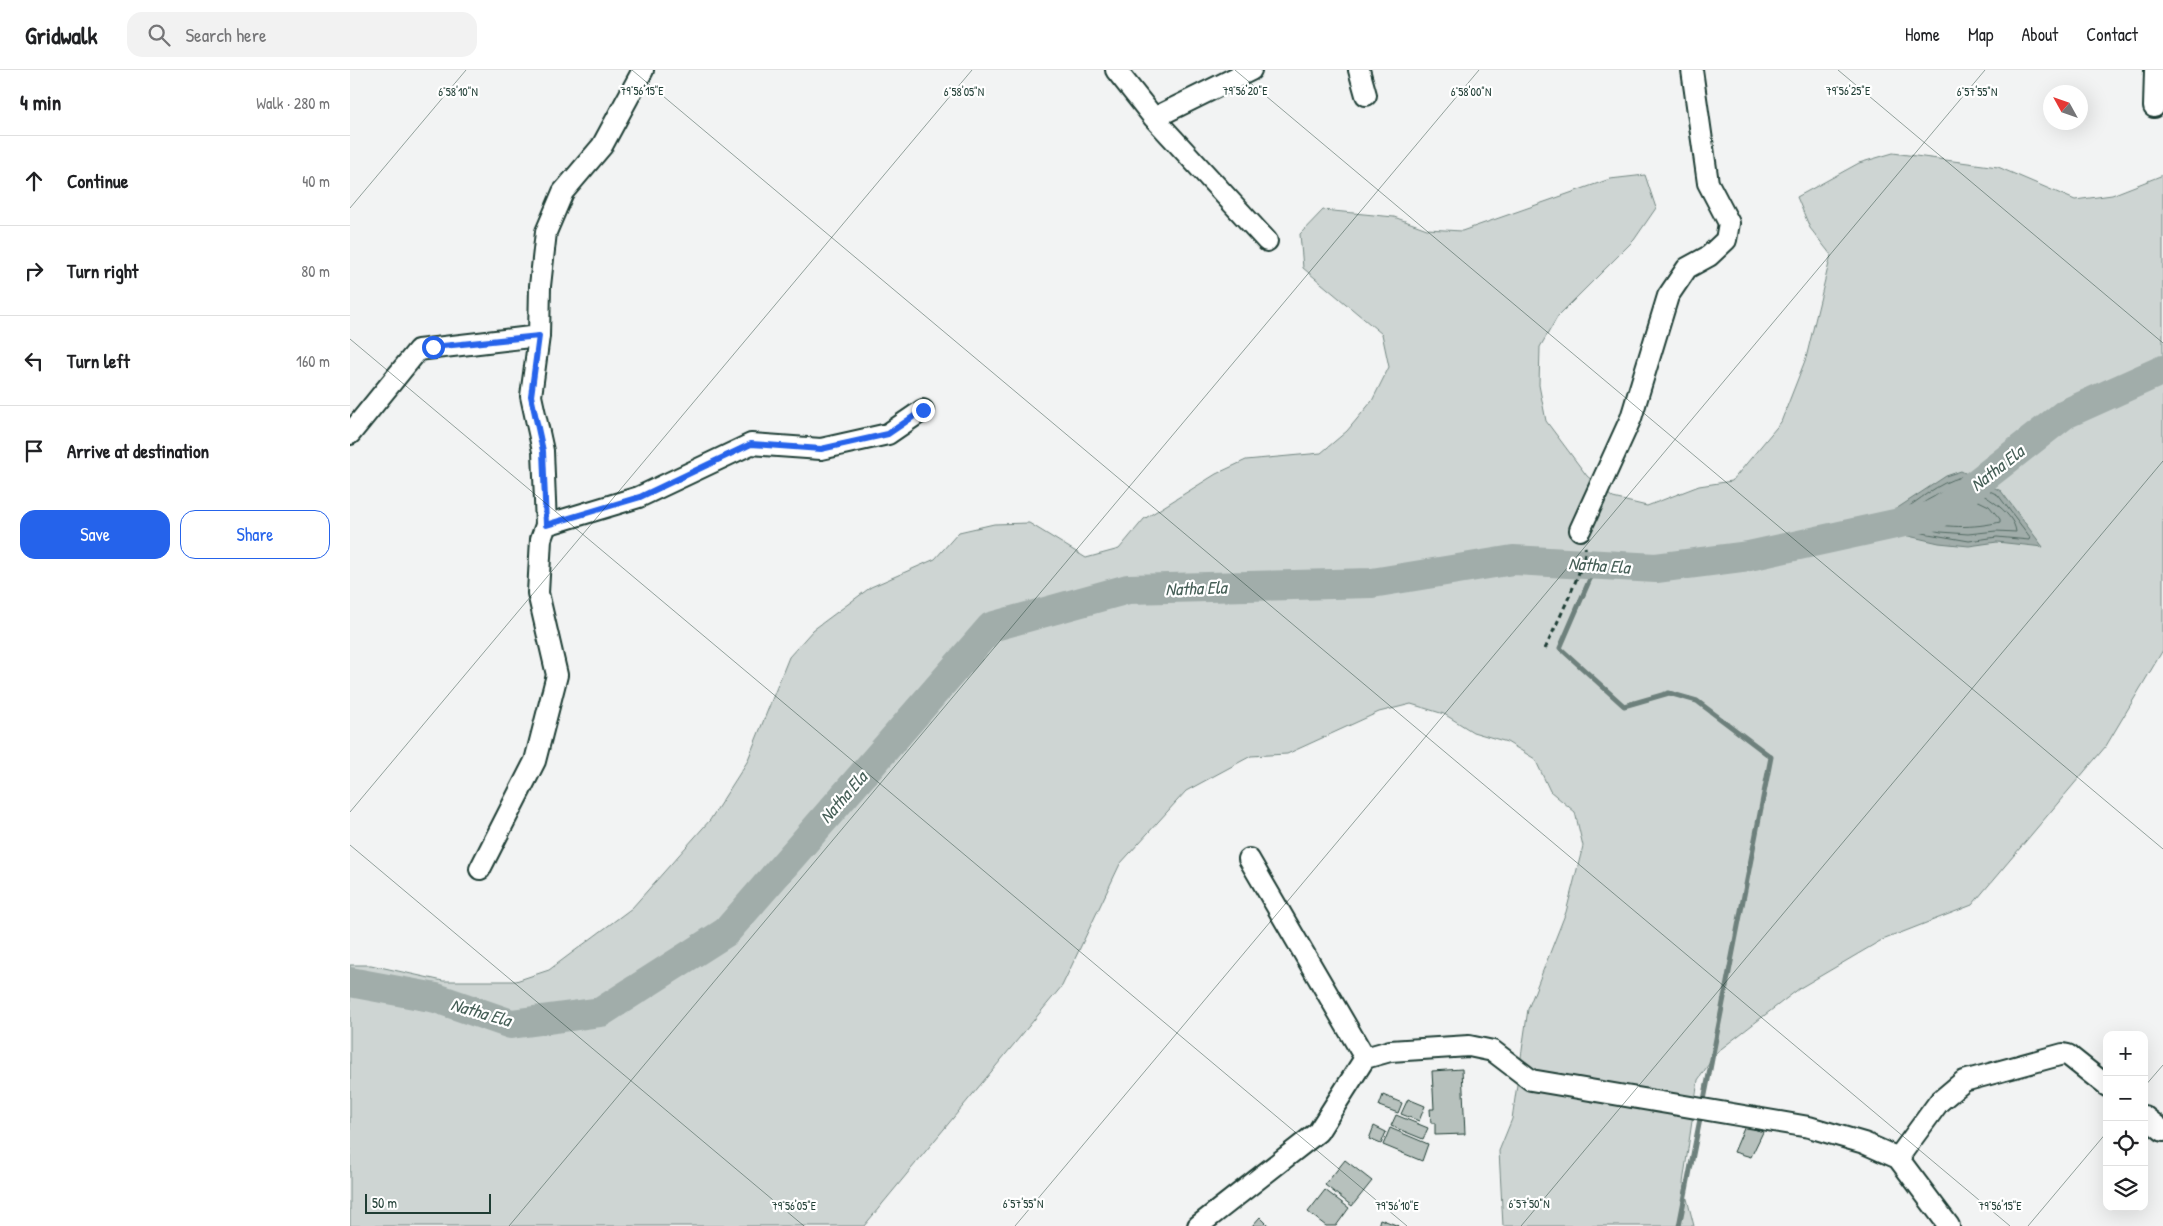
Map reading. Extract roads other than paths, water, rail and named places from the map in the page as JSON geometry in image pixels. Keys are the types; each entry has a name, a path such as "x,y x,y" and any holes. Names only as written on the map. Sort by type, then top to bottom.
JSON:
{"street":[{"path":"480,869 535,761 557,675 538,593 541,539 546,525 543,451 531,396 539,336 540,286 546,232 563,192 602,146 643,70"},
{"path":"1116,70 1154,118 1267,241"},
{"path":"1154,118 1251,70"},
{"path":"1359,70 1366,95"},
{"path":"1580,530 1630,418 1668,296 1687,268 1709,256 1726,240 1729,224 1708,183 1692,70"},
{"path":"2154,106 2155,70"},
{"path":"350,434 418,350 539,336"},
{"path":"546,525 640,497 751,444 821,449 888,434 923,410"},
{"path":"1249,859 1365,1058"},
{"path":"1198,1226 1318,1132 1365,1058 1390,1050 1468,1046 1493,1051 1531,1080 1808,1127 1864,1143 1898,1158 1949,1226"},
{"path":"1898,1158 1939,1102 1964,1081 2063,1054 2068,1055 2103,1083"},
{"path":"2148,1119 2163,1131"}],"water":[{"path":"1961,471 2001,491 2043,547 1997,542 1969,546 1939,543 1904,535 1879,534 1863,524 1896,509 1946,476"}],"waterway":[{"name":"Natha Ela","path":"350,982 436,998 511,1024 601,1012 726,932 991,627 1128,589 1372,583 1513,560 1656,568 1749,556 1936,515 2065,414 2163,370"},
{"path":"1596,565 1560,648 1624,706 1669,693 1697,701 1771,757 1703,1105"},
{"path":"1679,1226 1701,1114"}]}
